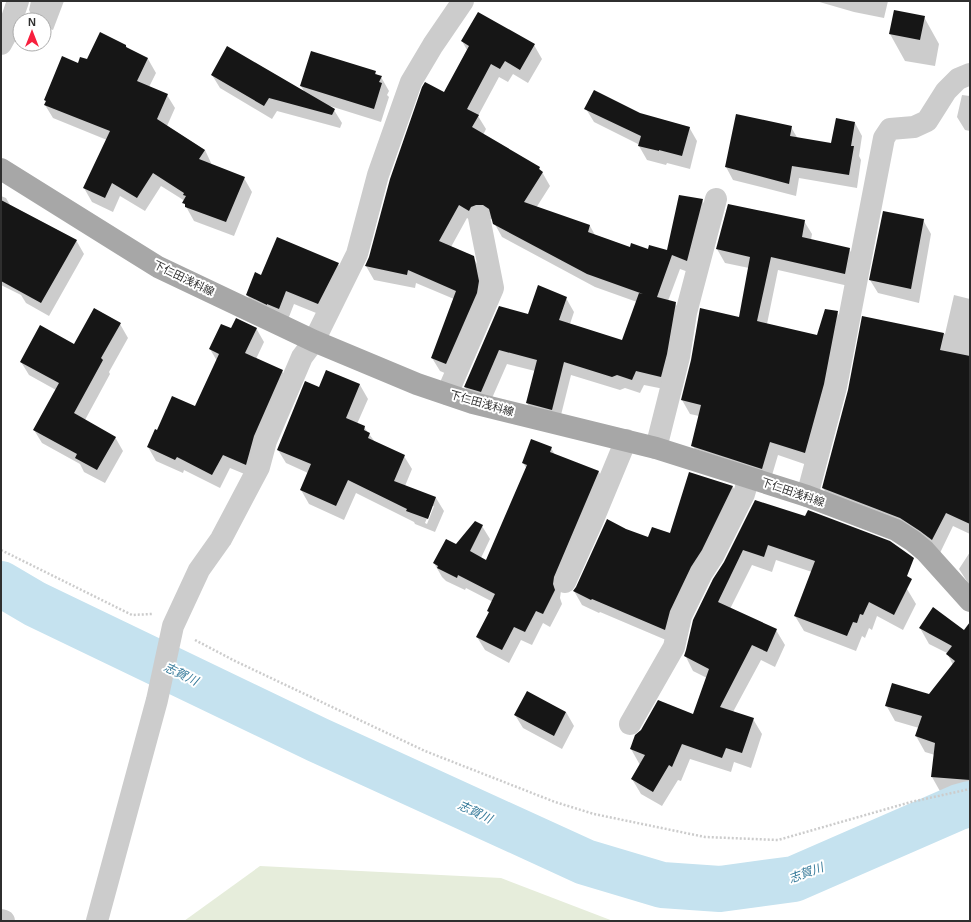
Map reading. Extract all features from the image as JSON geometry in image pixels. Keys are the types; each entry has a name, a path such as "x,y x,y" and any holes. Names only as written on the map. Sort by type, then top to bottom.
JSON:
{"main road":[{"name":"下仁田浅科線","path":"1,169 158,267 314,341 417,384 474,403 656,448 806,496 896,530 926,550 970,601"}],"street":[{"path":"1,44 7,33 18,1"},
{"path":"96,921 176,619 199,570 221,539 260,468 266,441 302,356 314,341 357,254 378,175 411,82 433,45 463,1"},
{"path":"806,496 836,386 884,138 890,129 914,127 927,121 946,91 958,79 970,74"},
{"path":"656,448 678,357 686,313 716,198"},
{"path":"447,394 493,288 479,217"},
{"path":"565,582 626,440"},
{"path":"630,724 674,647 681,616 744,494 749,477"}],"path":[{"path":"1,550 132,615 176,619 190,638 235,661 425,751 555,802 594,814 704,837 778,840 911,802 970,789"}],"green space":[{"path":"260,866 501,878 613,921 184,921"}],"building":[{"path":"894,10 925,16 920,40 889,34"},
{"path":"478,12 535,44 520,70 505,61 500,69 491,64 467,109 479,115 472,127 540,167 539,169 543,172 524,202 590,225 588,232 630,247 631,243 648,249 649,245 667,250 679,195 703,199 687,261 672,255 657,297 676,302 667,354 661,377 636,371 632,380 617,375 612,377 564,362 552,410 526,403 537,360 499,350 481,392 464,387 499,306 528,314 538,285 567,297 559,320 622,340 639,293 643,294 587,274 493,224 489,209 483,205 471,207 469,211 459,205 439,241 474,256 479,281 477,293 446,364 431,358 456,291 408,270 407,275 365,266 369,257 390,179 422,87 425,82 444,92 469,46 461,41"},
{"path":"100,32 148,58 137,81 168,94 157,119 205,150 199,159 245,177 226,222 185,207 185,204 182,203 186,196 183,195 184,193 153,173 137,198 112,183 105,198 83,188 110,131 44,105 46,101 44,100 62,56 78,63 80,57 87,59"},
{"path":"227,46 335,109 332,115 269,98 264,106 211,75"},
{"path":"311,51 376,71 375,74 382,76 379,82 382,83 374,109 300,86"},
{"path":"594,90 640,113 690,127 682,156 638,146 641,136 584,109"},
{"path":"736,114 792,126 790,136 831,143 836,118 855,122 851,146 854,146 849,175 792,166 789,184 725,167"},
{"path":"1,200 77,240 41,303 1,281"},
{"path":"728,204 805,220 802,237 850,248 845,274 771,257 757,321 817,335 825,309 838,311 824,384 805,453 770,442 762,469 691,446 701,405 681,400 691,360 700,308 739,317 750,257 716,249"},
{"path":"883,211 924,219 911,289 869,280"},
{"path":"277,237 339,263 318,304 286,291 279,309 246,295 255,272 261,275"},
{"path":"94,308 121,323 101,358 103,360 74,413 116,437 97,470 75,458 77,454 33,430 59,383 20,362 40,325 74,344"},
{"path":"862,316 944,333 940,350 970,356 970,524 946,513 932,540 900,518 822,488 848,390"},
{"path":"236,318 257,328 245,353 283,370 254,436 246,465 223,455 212,475 177,457 175,460 147,447 155,429 157,430 172,396 195,406 219,354 209,349 221,324 231,328"},
{"path":"326,370 360,384 346,418 365,426 364,430 370,433 368,438 405,455 394,481 436,497 428,519 406,511 407,509 348,480 336,506 300,490 311,464 277,450 305,381 319,387"},
{"path":"531,439 552,447 550,452 599,471 554,577 553,584 555,590 543,614 536,611 525,632 514,627 502,650 476,637 489,612 487,611 495,594 458,575 457,578 437,568 438,566 433,563 446,539 456,544 475,521 483,525 470,551 486,560 527,465 522,463"},
{"path":"689,472 733,486 670,611 665,630 592,599 591,600 573,591 607,519 626,529 648,537 652,527 670,533"},
{"path":"755,500 805,516 808,510 890,541 914,558 907,576 912,579 894,615 869,602 863,615 860,614 857,623 853,622 847,636 794,616 815,561 768,545 764,557 743,550 718,602 777,629 767,652 752,645 720,707 754,718 742,753 726,748 722,758 682,744 672,767 669,765 653,792 631,779 645,755 630,749 635,735 641,730 658,700 693,714 709,669 684,656 693,620"},
{"path":"933,607 964,630 970,622 970,780 931,777 935,743 915,736 922,716 885,706 892,683 929,694 955,661 946,654 952,646 919,628"},
{"path":"527,691 566,712 554,736 514,715"}],"waterway":[{"name":"志賀川","path":"1,584 35,604 318,740 585,862 662,885 720,889 794,879 959,807 970,804"}]}
